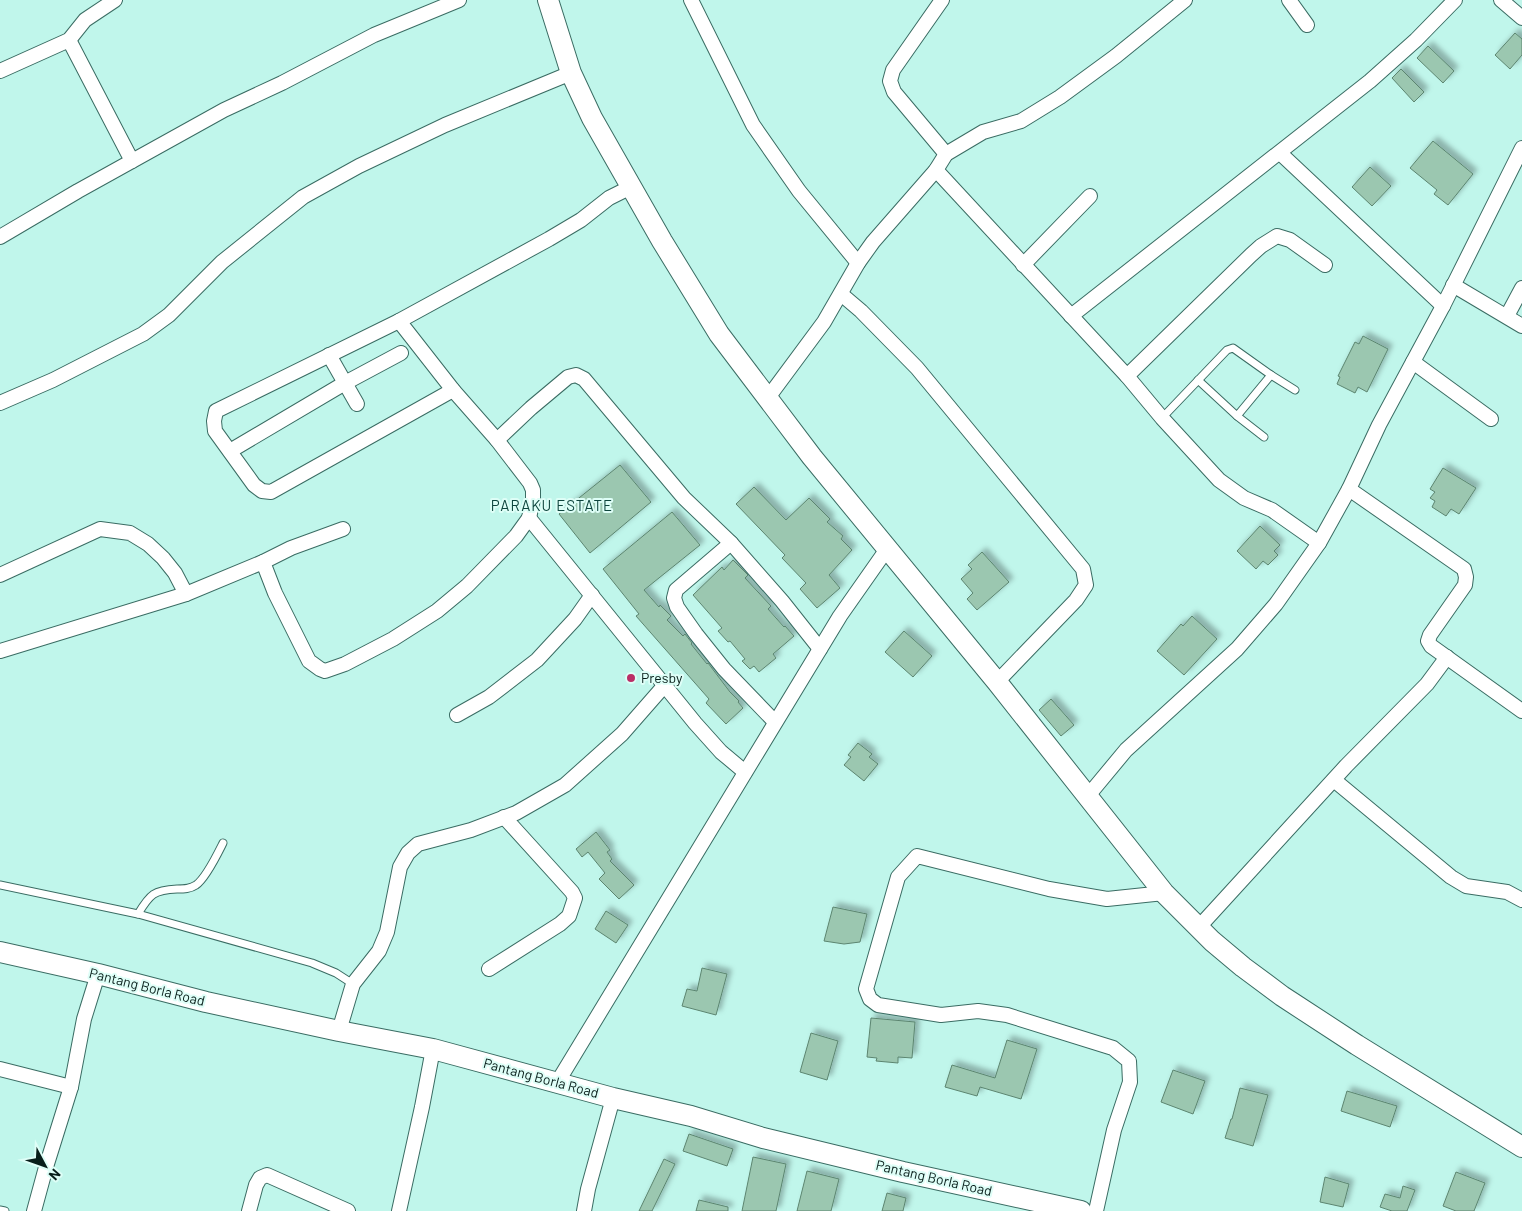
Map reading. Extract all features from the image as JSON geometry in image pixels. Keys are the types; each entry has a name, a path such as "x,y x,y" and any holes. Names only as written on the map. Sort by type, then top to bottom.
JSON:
{"street":[{"path":"0,72 68,40 85,20 115,0"},
{"path":"418,0 426,13"},
{"path":"0,237 224,110 282,83 374,35 459,0"},
{"path":"548,0 570,73 596,126 662,241 719,334 767,399 997,682 1164,893 1199,928 1243,967 1282,996 1357,1045 1522,1147"},
{"path":"691,0 753,125 798,191 858,263"},
{"path":"942,0 893,70 890,81 894,92 946,154"},
{"path":"767,399 818,330 858,263 873,242 936,170 946,154 983,132 1021,121 1060,97 1116,56 1186,0"},
{"path":"1289,0 1307,25"},
{"path":"1071,316 1370,81 1416,40 1455,0"},
{"path":"1501,0 1522,18"},
{"path":"68,40 132,162"},
{"path":"0,403 53,380 143,334 169,315 222,262 303,198 359,166 436,129 570,73"},
{"path":"1087,796 1126,750 1237,649 1276,604 1319,543 1349,489 1379,425 1443,306 1522,148"},
{"path":"1280,152 1443,306"},
{"path":"936,170 1127,376 1162,418 1219,480 1244,498 1272,510 1319,543"},
{"path":"452,390 270,492 262,491 254,485 215,431 216,411 399,321 582,220 609,198 631,187"},
{"path":"1023,265 1090,196"},
{"path":"1127,376 1251,255 1277,236 1290,240 1325,265"},
{"path":"1453,285 1522,326"},
{"path":"1507,316 1522,288"},
{"path":"841,294 861,311 917,368 1083,569 1086,585 1076,600 997,682"},
{"path":"263,562 275,593 309,661 320,669 325,670 346,664 437,611 467,586 516,536 529,518 532,509 533,490 530,483 497,440 452,390 399,321"},
{"path":"230,452 401,353"},
{"path":"329,355 357,404"},
{"path":"1413,362 1491,419"},
{"path":"497,440 568,377 576,375 584,379 684,498 730,543 782,601 820,648"},
{"path":"1349,489 1464,569 1465,585 1430,635 1428,641 1447,658 1522,711"},
{"path":"529,518 664,686 721,752 745,772"},
{"path":"0,651 186,594 263,562 291,548 343,528"},
{"path":"0,575 100,529 130,532 148,544 163,558 175,573 186,594"},
{"path":"730,543 676,590 674,598 677,607 696,634 724,669 776,722"},
{"path":"558,1083 820,648 887,549"},
{"path":"457,715 489,697 537,660 575,619 592,595"},
{"path":"1199,928 1334,780 1427,684 1447,658"},
{"path":"339,1031 353,984 380,951 387,932 400,867 408,853 418,844 472,830 504,818 532,805 565,785 622,734 664,686"},
{"path":"1334,780 1451,877 1466,886 1507,892 1522,900"},
{"path":"489,969 560,924 569,916 575,898 572,892 504,818"},
{"path":"1096,1211 1114,1130 1130,1082 1129,1061 1114,1048 1006,1015 978,1011 942,1015 888,1006 878,1004 870,999 866,989 898,877 916,856 1049,889 1107,899 1164,893"},
{"name":"Pantang Borla Road","path":"0,952 98,974 206,1002 339,1031 433,1048 613,1098 691,1116 763,1138 1054,1208 1081,1211"},
{"path":"34,1211 71,1087 84,1019 98,974"},
{"path":"399,1211 433,1048"},
{"path":"0,1069 71,1087"},
{"path":"584,1211 588,1189 613,1098"},
{"path":"250,1211 256,1185 260,1178 267,1175 348,1211"}],"lane":[{"path":"1162,418 1226,350 1233,348 1295,390"},
{"path":"1238,416 1271,375"},
{"path":"1198,380 1264,437"},
{"path":"138,914 147,899 154,893 162,890 188,889 197,885 223,843"},
{"path":"0,885 138,914 312,963 336,973 353,984"},
{"path":"0,1210 5,1211"}],"building":[{"path":"1515,33 1522,39 1522,55 1510,69 1495,55"},
{"path":"1428,46 1454,71 1443,83 1417,58"},
{"path":"1401,69 1424,92 1414,102 1392,78"},
{"path":"1433,141 1473,174 1448,205 1434,194 1437,190 1410,168"},
{"path":"1370,167 1391,186 1372,206 1352,187"},
{"path":"1363,336 1388,349 1367,392 1358,387 1355,393 1337,384 1340,377 1338,376 1355,342 1359,344"},
{"path":"620,465 651,502 590,553 559,514"},
{"path":"1443,468 1476,488 1459,514 1451,509 1446,516 1432,507 1435,501 1430,498 1435,492 1430,489"},
{"path":"754,487 786,520 809,498 830,519 827,522 843,536 841,539 852,550 829,575 840,588 817,608 800,589 806,583 782,558 785,555 736,504"},
{"path":"672,512 700,545 644,590 659,607 660,605 671,616 667,620 683,636 685,634 707,664 739,701 743,708 726,724 706,703 709,699 636,616 639,614 603,569"},
{"path":"1260,526 1280,545 1274,551 1278,555 1268,565 1263,561 1256,569 1237,551"},
{"path":"982,552 1009,582 977,610 967,599 973,593 961,579 972,569 968,565"},
{"path":"733,560 748,575 745,578 771,606 768,609 794,636 773,654 776,658 759,672 754,666 750,669 742,661 745,659 730,641 728,642 718,631 722,628 693,595 722,567 724,570"},
{"path":"1192,616 1217,639 1184,675 1157,651 1181,624 1183,626"},
{"path":"904,631 932,656 913,677 885,652"},
{"path":"1051,699 1074,725 1061,736 1039,710"},
{"path":"858,743 872,754 869,757 878,764 864,781 844,765 851,757 848,755"},
{"path":"596,832 610,850 607,852 612,859 610,861 634,885 619,899 599,879 605,873 588,852 582,857 576,849"},
{"path":"833,907 867,914 860,942 844,944 824,941"},
{"path":"606,911 628,925 616,943 595,929"},
{"path":"702,968 727,974 716,1015 682,1006 687,989 697,991"},
{"path":"871,1018 915,1022 912,1058 898,1057 898,1063 876,1061 877,1058 867,1057"},
{"path":"811,1033 838,1041 827,1080 800,1072"},
{"path":"1007,1040 1037,1049 1021,1099 980,1087 977,1096 945,1087 952,1065 995,1078"},
{"path":"1173,1070 1205,1081 1193,1114 1161,1102"},
{"path":"1240,1088 1268,1095 1253,1146 1225,1138"},
{"path":"1347,1091 1397,1106 1390,1127 1341,1111"},
{"path":"689,1134 733,1149 727,1166 683,1151"},
{"path":"753,1157 786,1164 776,1211 742,1211"},
{"path":"664,1159 675,1164 652,1211 639,1211"},
{"path":"807,1171 839,1179 831,1211 797,1211"},
{"path":"1456,1172 1485,1183 1474,1211 1456,1211 1443,1206"},
{"path":"1325,1177 1349,1184 1343,1207 1320,1202"},
{"path":"1403,1186 1415,1190 1407,1211 1392,1211 1380,1207 1385,1194 1400,1198"},
{"path":"887,1193 906,1198 903,1211 882,1211"},
{"path":"699,1200 728,1207 728,1211 696,1211"}],"place":[{"name":"Presby","path":"631,678"}],"district":[{"name":"PARAKU ESTATE","path":"552,506"}]}
